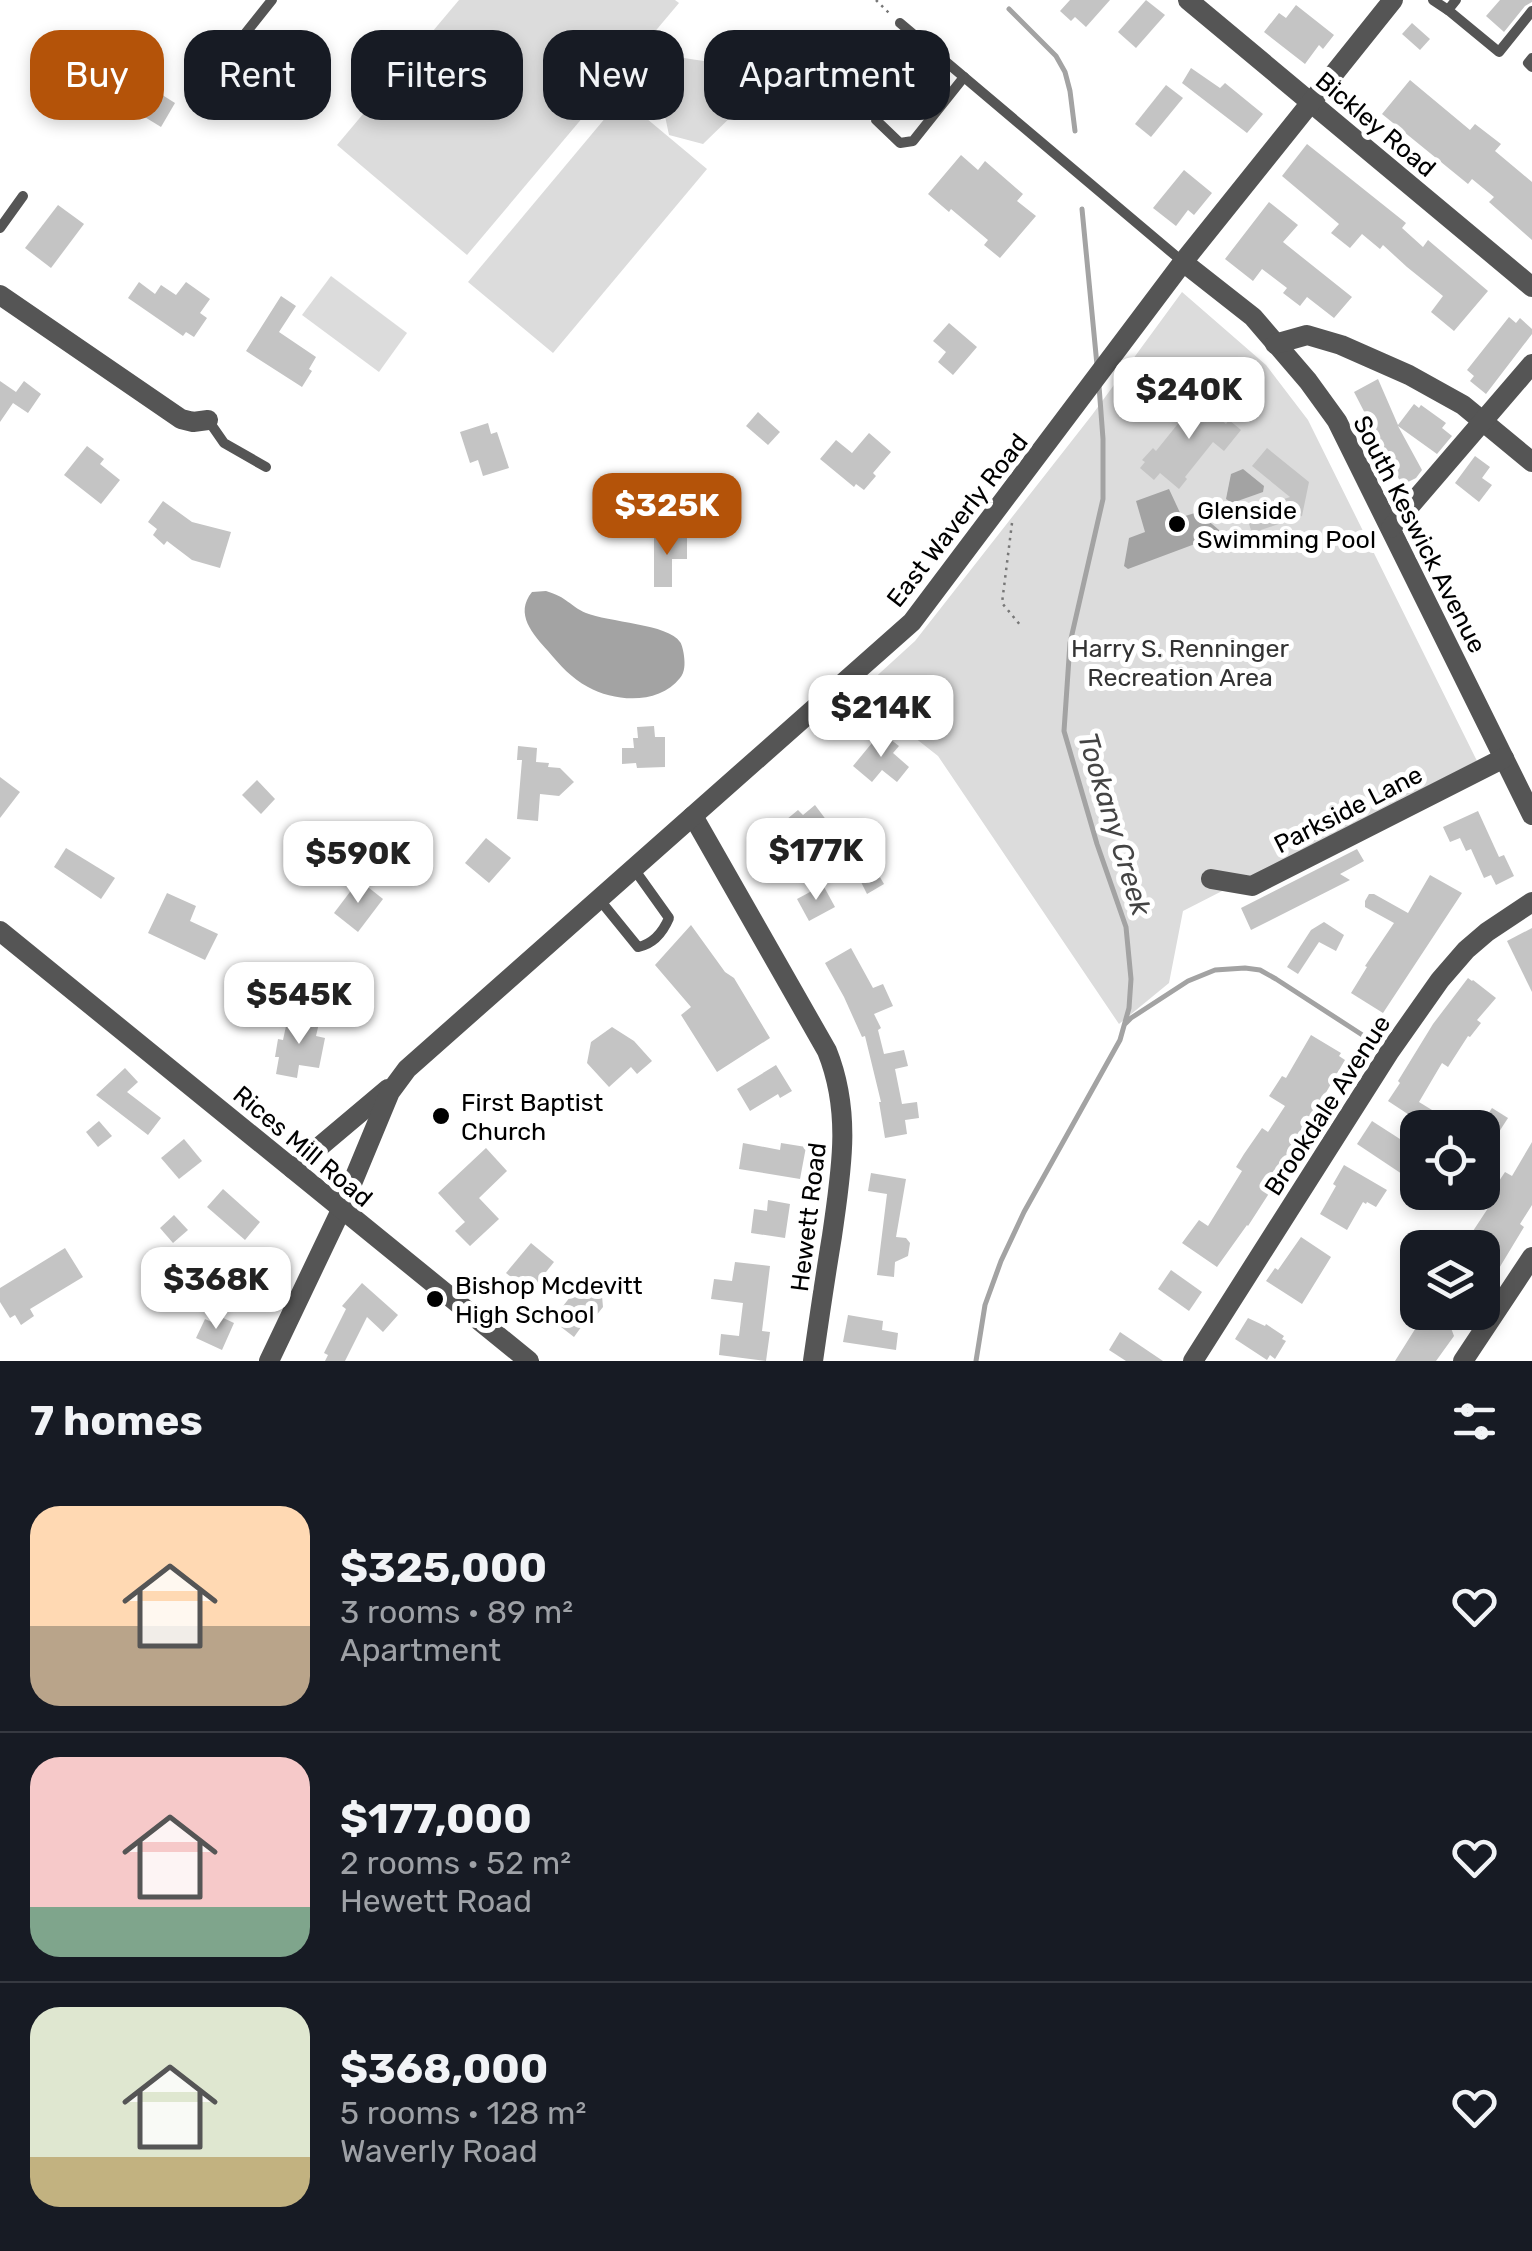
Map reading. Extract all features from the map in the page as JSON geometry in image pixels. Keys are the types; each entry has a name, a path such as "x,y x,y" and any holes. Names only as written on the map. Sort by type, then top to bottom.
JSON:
{"street":[{"name":"Bickley Road","path":"1188,0 1532,287"},
{"name":"East Waverly Road","path":"294,1169 912,622 1182,262 1393,0"},
{"name":"South Keswick Avenue","path":"1182,262 1252,317 1337,421 1532,815"},
{"path":"0,295 181,419 208,420"},
{"path":"1275,344 1307,335 1341,345 1431,386 1462,405 1532,462"},
{"path":"1391,528 1532,364"},
{"name":"Parkside Lane","path":"1211,879 1252,886 1504,758"},
{"name":"Hewett Road","path":"693,816 827,1050 839,1086 844,1154 813,1361"},
{"name":"Brookdale Avenue","path":"1198,1355 1390,1051 1440,980 1476,941 1532,902"},
{"name":"Rices Mill Road","path":"0,932 528,1361"},
{"name":"East Waverly Road","path":"269,1361 397,1081"},
{"path":"1463,1361 1532,1257"}],"lane":[{"path":"248,30 272,0"},
{"path":"1434,0 1499,52 1532,12"},
{"path":"1448,10 1456,0"},
{"path":"900,23 909,30"},
{"path":"1532,58 1528,63 1532,67"},
{"path":"950,65 1182,262"},
{"path":"950,94 964,77"},
{"path":"876,120 900,142 912,142 930,120"},
{"path":"0,228 23,196"},
{"path":"208,420 224,443 266,467"},
{"path":"599,899 638,947 648,945 670,918 634,868"}],"path":[{"path":"876,0 900,23"},
{"path":"1014,511 1002,604 1020,626"}],"green space":[{"path":"459,0 679,3 656,30 543,30 543,120 581,120 467,255 337,145 358,120 523,120 523,30 434,30"},
{"path":"684,58 704,61 704,120 728,120 703,144 669,135 666,120 684,120"},
{"path":"604,120 648,120 707,169 553,353 468,282"},
{"path":"331,276 407,333 379,372 302,315"},
{"name":"Harry S. Renninger Recreation Area","path":"1182,292 1266,365 1308,420 1477,761 1183,911 1169,983 1119,1024 938,756 858,693 915,641 1092,415"}],"shaded area":[{"path":"1243,469 1264,486 1263,492 1232,503 1226,499 1231,474"},
{"name":"Glenside Swimming Pool","path":"1169,489 1182,517 1198,512 1219,530 1219,535 1128,569 1124,566 1129,538 1145,532 1136,501"},
{"path":"546,591 586,613 674,636 683,651 682,676 661,693 636,698 611,696 582,683 537,638 525,616 532,592"}],"building":[{"path":"1070,0 1110,0 1086,27 1060,11"},
{"path":"1146,0 1165,15 1136,48 1118,32"},
{"path":"1500,0 1532,0 1504,32 1486,16"},
{"path":"1296,5 1334,35 1323,49 1319,45 1305,64 1264,32 1279,13 1286,18"},
{"path":"1412,23 1430,39 1420,50 1402,34"},
{"path":"1191,68 1220,88 1225,83 1263,114 1247,133 1182,83"},
{"path":"1410,80 1470,130 1475,124 1501,144 1495,151 1532,182 1532,240 1489,202 1494,197 1472,179 1468,184 1382,114"},
{"path":"1166,85 1183,98 1151,137 1135,124"},
{"path":"164,96 175,103 161,127 150,120 164,120"},
{"path":"1307,144 1406,223 1402,228 1423,247 1428,240 1488,291 1454,331 1431,312 1443,296 1383,245 1380,249 1362,234 1350,248 1331,233 1339,224 1282,176"},
{"path":"961,155 978,170 985,161 1023,194 1017,201 1036,216 1000,258 984,245 988,240 928,194"},
{"path":"1184,170 1212,193 1194,215 1188,210 1176,226 1153,208"},
{"path":"1269,202 1298,225 1283,242 1352,297 1334,318 1307,297 1300,306 1283,293 1287,288 1262,269 1253,281 1225,259"},
{"path":"58,205 84,224 51,268 25,248"},
{"path":"139,282 155,294 161,285 176,295 186,282 210,299 200,313 207,318 194,337 186,332 183,336 128,298"},
{"path":"281,296 296,306 279,332 316,357 302,387 246,351"},
{"path":"1509,317 1516,323 1520,318 1532,334 1486,394 1470,381 1474,376 1467,370"},
{"path":"949,323 977,347 953,375 938,362 946,352 933,341"},
{"path":"1378,379 1398,425 1414,404 1419,408 1421,405 1446,423 1442,428 1452,436 1437,454 1398,426 1422,470 1402,485 1354,392"},
{"path":"0,381 16,392 24,381 41,394 28,413 13,403 0,422"},
{"path":"1191,390 1202,399 1199,402 1226,424 1229,420 1241,430 1224,451 1213,442 1179,489 1160,473 1154,480 1140,468 1145,462 1142,460 1153,448 1156,451 1185,415 1176,408"},
{"path":"758,412 780,432 768,445 746,426"},
{"path":"488,423 491,434 497,432 509,468 483,476 478,460 470,463 460,432"},
{"path":"869,433 891,452 864,490 856,484 854,487 820,459 836,440 852,453"},
{"path":"87,446 104,459 100,464 120,480 101,504 64,475"},
{"path":"1267,448 1309,482 1302,516 1252,533 1245,512 1290,497 1252,466"},
{"path":"1475,456 1490,467 1482,478 1492,485 1479,502 1455,483"},
{"path":"163,501 192,522 231,532 220,568 192,560 153,535 157,529 148,522"},
{"path":"654,537 687,537 687,559 672,559 672,587 654,587"},
{"path":"654,726 655,737 665,737 665,767 622,764 622,748 634,748 637,727"},
{"path":"881,732 899,746 893,753 909,767 897,782 882,770 872,782 853,766"},
{"path":"518,746 537,748 536,762 560,768 574,782 559,796 540,794 538,821 517,819 522,760 517,760"},
{"path":"0,777 20,792 0,818"},
{"path":"257,780 275,799 261,814 242,795"},
{"path":"815,805 827,821 779,860 754,830 767,820 775,829 798,810 803,815"},
{"path":"1478,811 1499,857 1504,855 1514,876 1496,885 1491,875 1484,878 1471,849 1466,851 1460,838 1450,842 1443,827"},
{"path":"486,838 511,858 489,883 465,863"},
{"path":"66,848 115,878 101,899 54,867"},
{"path":"1357,849 1364,861 1340,874 1350,880 1251,930 1241,908"},
{"path":"874,867 884,884 867,894 858,876"},
{"path":"1430,875 1462,893 1383,1013 1351,993 1394,923 1365,907 1365,901 1369,894 1374,894 1408,913"},
{"path":"359,880 383,899 358,932 334,913"},
{"path":"823,885 835,907 809,921 797,899"},
{"path":"167,893 196,906 190,921 218,934 205,960 148,933"},
{"path":"1324,922 1344,935 1336,951 1319,942 1298,974 1287,967 1311,930"},
{"path":"691,925 725,972 734,978 770,1038 717,1072 681,1015 691,1007 655,965"},
{"path":"1532,928 1532,992 1507,941"},
{"path":"851,948 873,988 883,984 893,1006 874,1014 881,1028 878,1030 884,1054 904,1050 908,1066 895,1069 902,1104 917,1102 919,1118 905,1120 907,1134 885,1138 881,1102 865,1036 862,1037 825,963"},
{"path":"1468,978 1496,998 1477,1020 1481,1023 1448,1067 1442,1063 1419,1102 1432,1110 1402,1110 1388,1101 1433,1024"},
{"path":"288,1017 319,1023 316,1036 325,1038 319,1068 299,1065 297,1078 276,1074 278,1039 283,1040"},
{"path":"612,1027 634,1041 652,1061 637,1074 631,1067 609,1087 587,1063 591,1042"},
{"path":"1311,1035 1341,1053 1339,1056 1345,1060 1302,1142 1217,1267 1182,1243 1199,1220 1208,1226 1242,1171 1236,1167 1244,1154 1262,1128 1268,1132 1285,1106 1269,1096 1282,1076 1286,1078"},
{"path":"776,1065 792,1091 780,1098 778,1094 750,1111 737,1089"},
{"path":"125,1068 138,1082 127,1092 161,1118 148,1135 96,1095"},
{"path":"1500,1113 1508,1118 1500,1130"},
{"path":"99,1121 112,1136 98,1147 86,1132"},
{"path":"1372,1121 1400,1139 1400,1173 1357,1144"},
{"path":"184,1139 202,1161 179,1179 161,1158"},
{"path":"1532,1142 1532,1205 1520,1224 1524,1227 1500,1267 1500,1230 1474,1230 1487,1210 1500,1210 1500,1180 1505,1172 1512,1176"},
{"path":"743,1143 780,1150 781,1143 806,1147 800,1179 739,1169"},
{"path":"486,1148 507,1171 479,1198 499,1219 470,1246 455,1231 465,1222 438,1193"},
{"path":"1344,1165 1387,1190 1376,1207 1363,1202 1347,1230 1320,1214"},
{"path":"871,1173 906,1179 896,1237 906,1238 910,1243 908,1256 895,1262 894,1277 877,1275 887,1194 868,1191"},
{"path":"223,1189 260,1222 245,1240 207,1207"},
{"path":"768,1200 790,1204 785,1238 751,1233 754,1209 767,1211"},
{"path":"174,1215 188,1230 173,1243 160,1228"},
{"path":"1301,1237 1331,1257 1302,1304 1266,1281"},
{"path":"531,1243 554,1262 530,1292 506,1273"},
{"path":"65,1248 83,1277 30,1309 34,1316 21,1325 15,1315 10,1318 0,1302 0,1288"},
{"path":"735,1262 770,1266 762,1331 770,1332 766,1361 719,1355 721,1334 739,1336 743,1303 711,1299 714,1279 732,1281"},
{"path":"1171,1270 1202,1292 1189,1311 1158,1289"},
{"path":"362,1283 398,1315 383,1332 367,1317 345,1361 325,1361 328,1355 324,1353 346,1309 342,1306"},
{"path":"578,1287 590,1296 602,1296 603,1307 591,1322 587,1319 574,1337 552,1320"},
{"path":"217,1315 234,1323 222,1350 196,1338 205,1319 214,1323"},
{"path":"848,1315 883,1321 882,1330 898,1333 896,1350 843,1342"},
{"path":"1248,1318 1284,1336 1286,1341 1275,1359 1270,1355 1267,1360 1235,1339"},
{"path":"1414,1330 1452,1330 1454,1336 1436,1361 1395,1361"},
{"path":"1120,1332 1163,1361 1126,1361 1109,1350"}],"waterway":[{"name":"Tookany Creek","path":"1009,9 1056,56 1065,72 1075,131"},
{"name":"Tookany Creek","path":"1082,209 1097,365"},
{"name":"Tookany Creek","path":"976,1361 985,1305 1001,1261 1120,1040 1129,1008 1131,979 1126,927 1064,731 1070,643 1103,499 1099,386"},
{"path":"1126,1023 1188,981 1215,970 1245,968 1260,970 1276,979 1367,1038"}],"place":[{"name":"Glenside Swimming Pool","path":"1177,524"},
{"name":"First Baptist Church","path":"441,1116"},
{"name":"Bishop Mcdevitt High School","path":"435,1299"}]}
